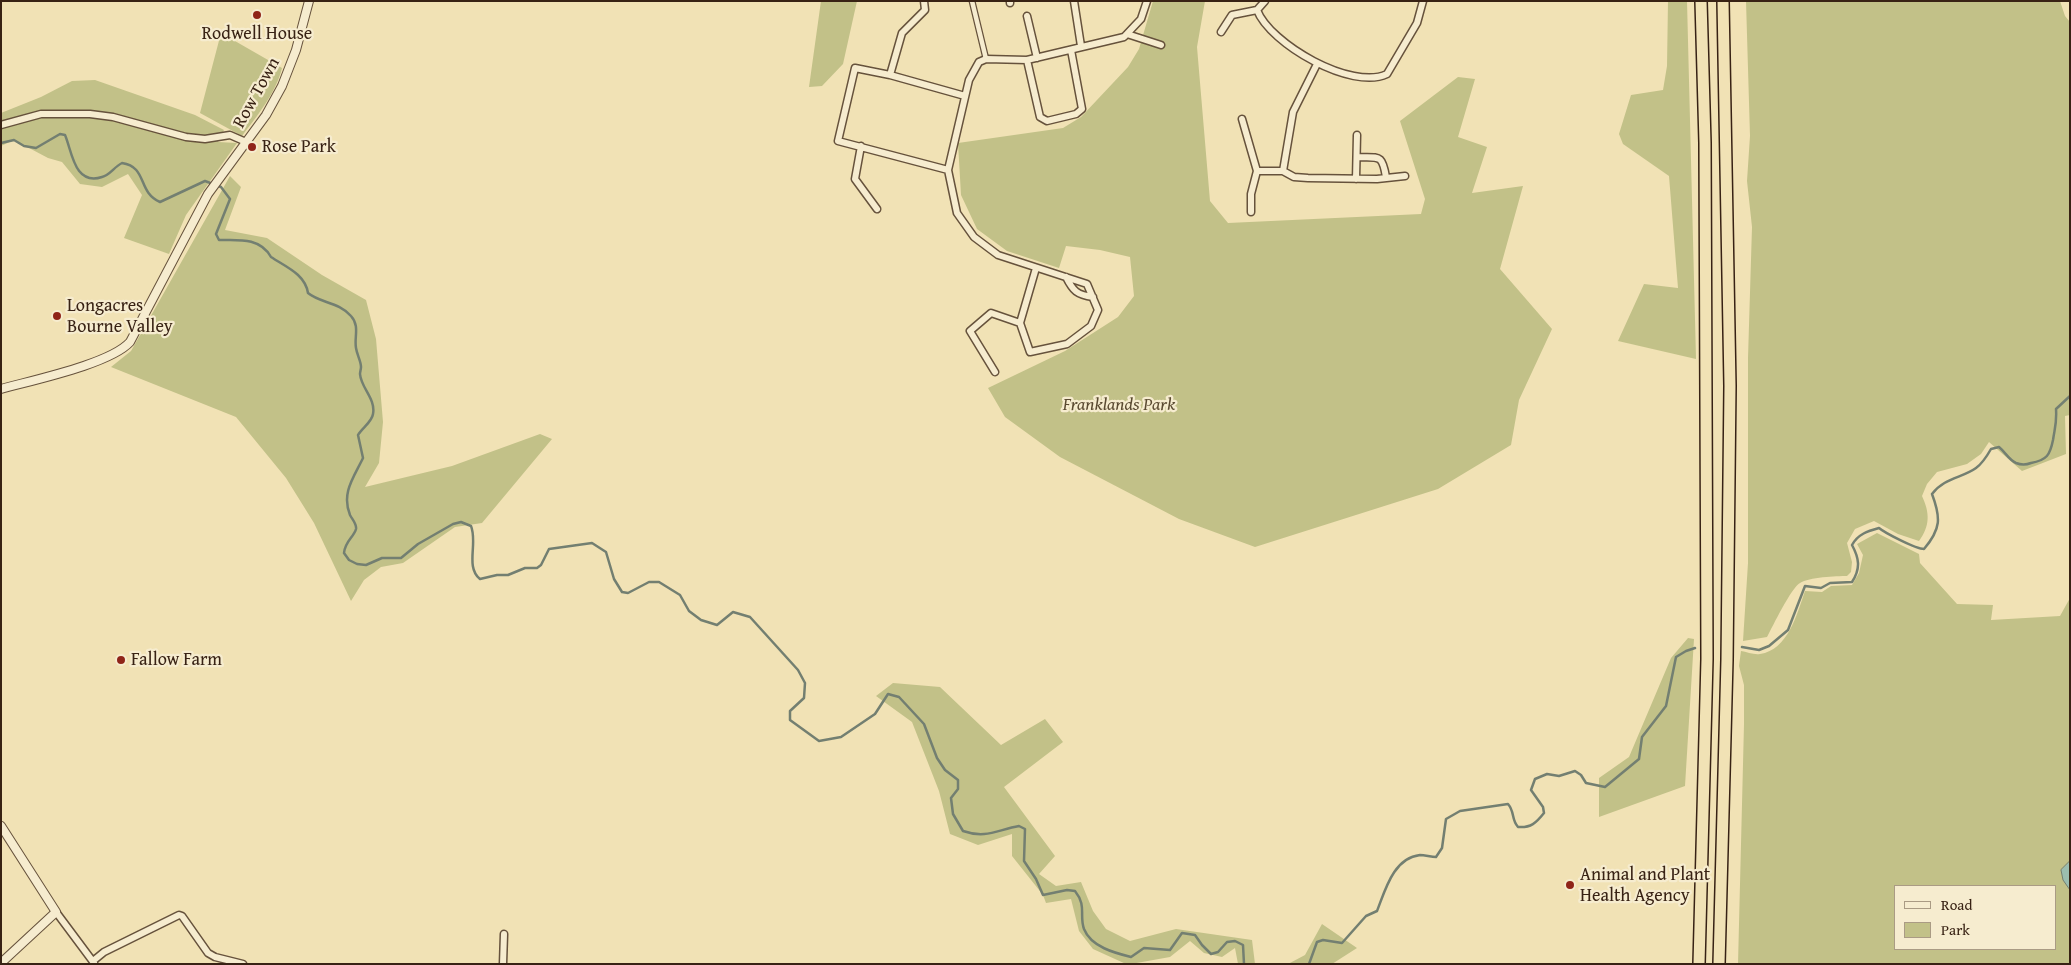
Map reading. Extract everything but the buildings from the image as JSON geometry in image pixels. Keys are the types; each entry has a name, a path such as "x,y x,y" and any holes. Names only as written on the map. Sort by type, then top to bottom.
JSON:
{"highway":[{"path":"1699,964 1707,659 1705,152 1701,1"},
{"path":"1718,964 1728,641 1730,386 1722,1"}],"street":[{"name":"Row Town","path":"1,389 104,359 124,349 136,331 208,194 266,115 282,86 296,50 309,1"},
{"path":"890,75 902,33 925,10 924,1"},
{"path":"972,1 986,59"},
{"path":"1074,1 1081,46"},
{"path":"1036,268 1020,323 1030,352 1067,344 1091,326 1098,310 1087,284 998,255 974,237 957,213 948,170 969,80 979,62 986,59 1027,60 1124,37 1141,19 1147,1"},
{"path":"1221,32 1232,16 1257,10 1265,1"},
{"path":"1257,10 1260,17 1274,32 1298,52 1317,64 1357,75 1381,77 1387,74 1417,23 1423,1"},
{"path":"1027,16 1037,58"},
{"path":"1127,34 1161,45"},
{"path":"1027,60 1040,117 1047,121 1081,112 1082,106 1071,50"},
{"path":"1284,171 1293,112 1317,64"},
{"path":"948,170 838,141 855,68 890,75 965,96"},
{"path":"1,125 41,114 90,114 113,117 186,137 205,139 230,135 246,142"},
{"path":"1242,119 1257,171 1251,194 1251,212"},
{"path":"1356,179 1357,135"},
{"path":"861,146 855,179 877,209"},
{"path":"1356,157 1380,158 1383,161 1386,177"},
{"path":"1257,171 1284,171 1294,177 1376,180 1386,177 1405,176"},
{"path":"1066,277 1072,290 1084,296 1093,297"},
{"path":"995,372 970,331 990,313 1020,323"},
{"path":"1,826 56,912 94,962 104,952 179,915 182,916 208,952 215,957 243,964"},
{"path":"1,963 56,912"},
{"path":"503,964 504,934"}],"green space":[{"path":"821,1 857,1 843,64 822,86 809,87"},
{"name":"Franklands Park","path":"1153,1 1205,1 1197,47 1210,201 1228,223 1421,214 1425,199 1400,121 1458,77 1475,79 1458,137 1487,147 1472,193 1523,186 1500,269 1552,329 1519,400 1511,445 1438,489 1255,547 1179,519 1060,457 1005,417 988,388 1065,351 1118,317 1134,296 1130,257 1100,250 1066,246 1059,268 1007,251 977,229 961,195 958,143 1063,128 1081,117 1128,67 1139,49"},
{"path":"1668,1 1687,1 1696,359 1618,341 1644,284 1678,288 1669,176 1623,144 1619,134 1631,95 1663,90 1667,66"},
{"path":"1746,1 2060,1 2065,16 2070,22 2070,415 2065,416 2066,454 2022,471 1989,442 1981,454 1967,464 1937,472 1927,484 1922,496 1928,519 1919,541 1898,534 1874,521 1855,529 1847,543 1852,562 1851,572 1847,576 1816,578 1800,583 1787,599 1767,637 1743,641 1748,563 1748,358 1752,227 1747,181 1750,136"},
{"path":"221,33 282,68 271,95 242,136 200,113"},
{"path":"95,80 195,115 224,130 218,142 237,143 186,215 169,254 124,238 142,195 128,174 102,187 80,184 62,162 48,158 14,140 1,146 1,113 41,97 72,81"},
{"path":"230,176 241,187 225,230 267,238 322,275 366,300 376,339 383,422 379,463 365,487 452,466 540,434 552,439 482,523 455,527 403,563 381,567 364,580 351,601 314,523 286,478 236,417 111,367 131,351"},
{"path":"1877,533 1919,554 1920,563 1957,604 1993,605 1991,620 2060,616 2070,598 2070,964 1738,964 1744,724 1744,685 1739,666 1741,651 1760,654 1778,646 1795,620 1805,591 1822,592 1831,586 1852,585 1859,573 1863,555 1857,544"},
{"path":"1688,638 1694,639 1685,786 1599,817 1599,778 1629,757 1671,658"},
{"path":"893,683 940,687 1001,745 1045,719 1063,742 1004,787 1055,856 1039,874 1056,886 1081,882 1093,911 1106,929 1130,941 1176,929 1252,940 1255,964 1238,964 1235,948 1222,957 1204,953 1190,941 1170,957 1131,964 1126,964 1093,949 1079,931 1071,899 1046,903 1043,895 1012,856 1012,834 978,845 950,834 939,791 912,722 876,696"},
{"path":"1322,924 1357,948 1332,964 1288,964 1305,955"}],"shaded area":[{"path":"2070,861 2070,890 2063,880 2061,870"}],"waterway":[{"path":"1,143 14,140 24,146 36,148 60,134 65,135 72,158 80,172 85,176 93,178 102,177 122,163 130,165 136,169 148,192 160,202 205,181 221,187 230,199 216,234 219,240 248,241 261,246 271,257 299,276 306,286 308,293 341,308 351,316 356,328 356,344 361,365 361,379 372,403 373,414 371,420 358,435 363,458 348,492 348,507 356,527 344,553 349,560 357,564 366,565 382,558 401,558 418,544 453,524 461,522 471,526 473,533 473,568 480,579 497,575 508,575 525,568 537,568 541,565 549,549 592,543 606,552 614,579 622,592 628,593 649,582 659,582 680,595 689,611 701,620 717,625 733,612 750,617 798,670 805,683 804,698 790,711 790,720 819,741 841,737 875,714 888,694 899,697 924,724 937,758 945,770 958,780 958,789 951,798 953,814 963,831 985,834 1019,826 1025,829 1024,861 1036,879 1043,895 1067,890 1075,891 1081,901 1084,929 1087,935 1098,945 1131,957 1144,948 1170,950 1182,933 1195,935 1211,954 1218,952 1227,942 1235,941 1243,945 1244,964"},
{"path":"1742,647 1759,650 1769,646 1788,630 1805,586 1821,588 1830,583 1852,582 1858,568 1856,554 1852,545 1857,538 1871,530 1879,528 1901,540 1924,549 1934,535 1938,523 1937,510 1932,494 1948,481 1976,468 1983,462 1991,449 1999,447 2011,460 2020,464 2036,462 2047,456 2052,445 2056,409 2070,396"},
{"path":"1309,964 1317,942 1323,940 1342,943 1366,916 1377,911 1391,877 1403,862 1411,857 1420,855 1436,857 1442,848 1446,819 1460,811 1508,804 1518,827 1530,826 1544,813 1543,807 1531,790 1535,779 1547,774 1559,776 1575,771 1581,775 1586,783 1605,787 1639,759 1642,737 1666,706 1676,657 1695,648"}],"place":[{"name":"Rodwell House","path":"257,15"},
{"name":"Rose Park","path":"252,147"},
{"name":"Longacres Bourne Valley","path":"57,316"},
{"name":"Fallow Farm","path":"121,660"},
{"name":"Animal and Plant Health Agency","path":"1570,885"}]}
